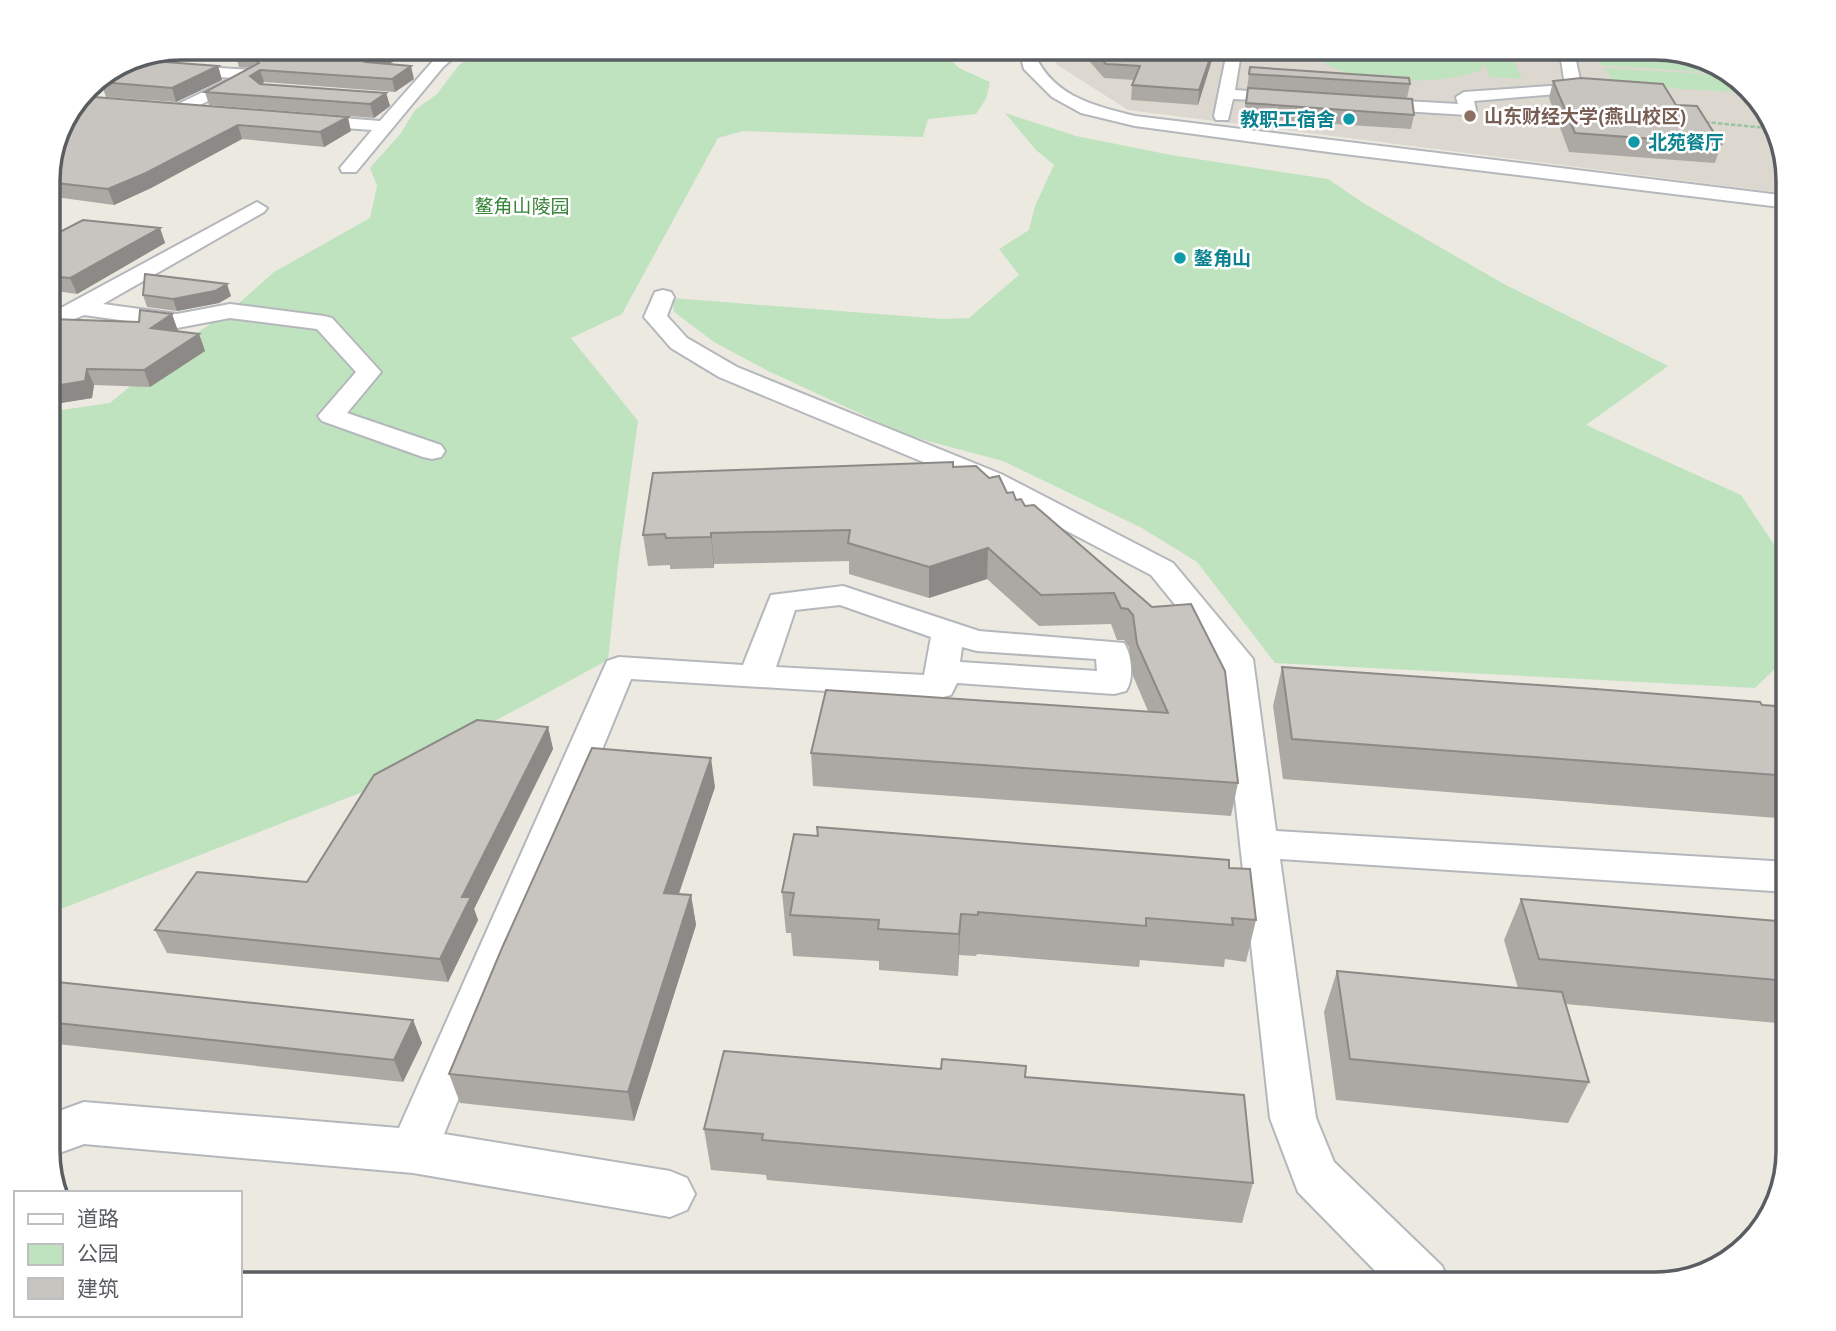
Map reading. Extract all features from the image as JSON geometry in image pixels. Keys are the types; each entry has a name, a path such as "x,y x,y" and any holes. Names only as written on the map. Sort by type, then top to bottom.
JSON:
{"street":[{"path":"349,168 444,60"},
{"path":"1029,60 1032,69 1058,94 1087,109 1135,121 1776,200"},
{"path":"1347,102 1468,110 1464,97 1574,89 1568,60"},
{"path":"138,68 252,75 174,110 218,113"},
{"path":"384,94 411,96"},
{"path":"1227,94 1307,100"},
{"path":"282,118 385,126"},
{"path":"60,317 257,208"},
{"path":"663,297 655,317 679,343 728,372 991,480 1162,569 1236,659 1293,1118 1315,1176 1412,1272"},
{"path":"79,308 177,321 230,311 324,323 369,372 331,416 432,451"},
{"path":"756,676 782,602 843,595 977,641 1112,650 1114,683 942,671"},
{"path":"413,1151 619,668 939,687 948,632"},
{"path":"1259,844 1776,876"},
{"path":"60,1132 84,1123 413,1151 670,1194"}],"lane":[{"path":"1220,122 1233,60"}],"path":[{"path":"1697,121 1764,128"}],"shaded area":[{"name":"山东财经大学(燕山校区)","path":"1055,60 1679,62 1716,76 1741,95 1751,107 1764,127 1772,149 1776,192 1128,110 1056,64"}],"green space":[{"name":"鳌角山陵园","path":"467,60 951,60 959,68 990,82 986,99 976,114 928,119 923,137 743,131 718,138 622,314 571,338 638,421 608,660 365,791 60,909 60,410 110,403 186,340 230,311 274,272 370,218 377,186 370,168 401,133 415,110 437,94 459,65"},
{"path":"1321,60 1514,60 1522,79 1490,77 1484,63 1481,70 1465,75 1419,80 1368,77 1326,64"},
{"path":"1598,60 1655,60 1679,62 1708,72 1600,65"},
{"path":"1605,68 1713,74 1738,92 1615,85"},
{"path":"1005,113 1076,136 1171,155 1328,179 1365,204 1504,284 1668,366 1586,425 1741,495 1776,548 1776,668 1755,688 1275,663 1197,562 1142,528 1003,461 909,436 768,371 714,342 674,312 672,298 943,319 969,318 1019,275 999,249 1029,230 1035,206 1054,165 1036,150"}],"building":[{"path":"256,60 370,60 366,62 411,66 392,79 260,70 250,76 260,84 386,93 370,104 205,92 259,63"},
{"path":"1102,60 1209,60 1199,90 1132,85 1140,66 1106,64"},
{"path":"157,62 218,66 172,88 110,83 134,69"},
{"path":"1250,67 1409,78 1410,84 1249,74"},
{"path":"1581,78 1663,84 1676,105 1697,106 1721,144 1575,133 1553,81"},
{"path":"1248,88 1412,99 1414,115 1246,103"},
{"path":"94,97 348,117 320,132 238,125 146,173 108,189 60,183 64,149 72,127"},
{"path":"83,220 160,228 70,278 60,277 60,232"},
{"path":"145,274 227,284 215,291 173,299 143,295"},
{"path":"140,310 172,314 151,328 199,334 144,370 87,369 85,381 60,385 60,319 139,322"},
{"path":"953,462 953,467 976,466 989,478 999,476 1007,493 1013,492 1016,500 1021,499 1025,506 1034,505 1152,607 1191,604 1225,671 1238,783 811,753 826,690 1168,713 1137,644 1133,615 1128,609 1121,608 1114,593 1041,595 988,548 929,567 848,543 850,530 711,533 711,537 666,538 665,534 643,535 653,473"},
{"path":"1282,667 1760,702 1762,705 1776,706 1776,775 1292,739"},
{"path":"477,720 548,727 462,897 471,897 440,959 155,930 197,872 307,882 374,775"},
{"path":"592,748 711,758 664,893 691,895 628,1092 449,1074 502,948"},
{"path":"817,827 1229,860 1229,868 1250,869 1256,920 1232,918 1233,925 1146,918 1146,926 978,912 978,915 961,914 959,934 878,929 879,920 790,915 794,893 782,892 794,834 818,836"},
{"path":"1521,899 1776,921 1776,980 1539,959"},
{"path":"1337,971 1562,992 1589,1082 1350,1059"},
{"path":"60,982 413,1020 394,1060 60,1023"},
{"path":"724,1051 941,1069 942,1059 1026,1066 1025,1077 1244,1095 1253,1183 762,1140 763,1134 704,1129"}],"place":[{"name":"山东财经大学(燕山校区)","path":"1470,116"},
{"name":"教职工宿舍","path":"1349,119"},
{"name":"北苑餐厅","path":"1634,142"},
{"name":"鏊角山","path":"1180,258"}]}
